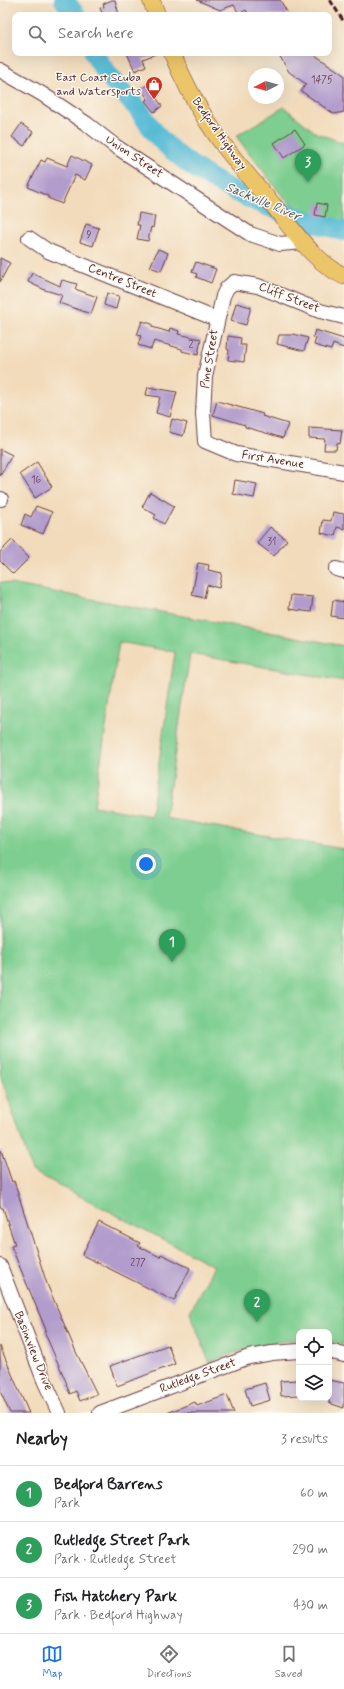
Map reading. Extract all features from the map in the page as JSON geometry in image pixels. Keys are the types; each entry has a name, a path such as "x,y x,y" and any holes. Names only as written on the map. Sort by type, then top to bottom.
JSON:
{"main road":[{"path":"151,0 156,12"},
{"name":"Bedford Highway","path":"173,56 186,86 207,122 229,152 298,237 330,269 344,276"}],"street":[{"name":"Union Street","path":"0,70 42,94 88,124 115,146 250,234 280,244 298,237"},
{"name":"Centre Street","path":"29,238 48,251 216,319"},
{"name":"Pine Street","path":"205,441 203,413 205,376 216,319 223,296 227,288 234,282"},
{"name":"Cliff Street","path":"234,282 258,286 320,311 344,317"},
{"name":"First Avenue","path":"205,441 236,454 344,472"},
{"name":"Basinview Drive","path":"0,1266 44,1380 59,1413"},
{"name":"Rutledge Street","path":"100,1413 249,1357 296,1350"},
{"path":"332,1352 344,1355"}],"green space":[{"path":"284,107 316,133 344,143 344,228 309,217 284,198 236,136"},
{"path":"0,582 344,646 344,681 190,654 165,818 344,848 344,1345 332,1342 332,1329 296,1329 296,1340 264,1344 209,1362 190,1312 214,1266 32,1171 0,1074","holes":["119,642 175,652 151,816 94,806"]}],"building":[{"path":"115,0 118,12 102,12 100,8 104,7 103,4"},
{"path":"197,0 280,0 287,12 247,12 246,10 238,12 234,5 220,10"},
{"path":"128,56 150,56 143,59 146,66 135,71"},
{"path":"280,56 316,56 344,75 344,112 334,114 301,91 306,84 289,72"},
{"path":"149,84 157,94 155,96 162,106 154,112 145,101 148,99 141,89"},
{"path":"21,124 33,132 24,146 12,137"},
{"path":"295,129 305,144 284,158 274,143"},
{"path":"72,155 92,165 85,180 75,175 62,204 28,187 41,160 45,162 47,158 67,166"},
{"path":"317,203 327,205 325,217 315,215"},
{"path":"139,213 155,216 153,228 151,227 148,241 137,239 140,225 137,225"},
{"path":"86,224 99,228 93,246 80,242"},
{"path":"158,249 168,253 161,271 150,267"},
{"path":"0,258 10,263 0,282"},
{"path":"196,262 216,269 211,283 196,277 197,274 192,272"},
{"path":"32,273 60,286 62,280 77,284 75,289 97,297 91,314 59,303 62,295 45,290 28,282"},
{"path":"107,293 119,296 116,309 104,305"},
{"path":"236,303 251,307 246,325 231,321"},
{"path":"142,321 152,324 152,327 169,332 170,328 179,331 178,334 201,339 198,355 154,341 151,349 138,345 141,336 137,335"},
{"path":"315,330 344,339 344,348 333,344 331,350 314,345 316,338 313,337"},
{"path":"293,334 308,338 304,351 277,344 279,335"},
{"path":"228,336 241,338 240,345 246,345 244,362 228,360"},
{"path":"148,387 177,392 170,417 156,413 160,397 146,395"},
{"path":"217,401 263,414 262,416 288,424 283,438 245,427 245,425 213,415"},
{"path":"172,419 187,423 183,436 169,432"},
{"path":"309,428 342,430 340,444 337,443 336,450 324,450 325,439 309,438"},
{"path":"0,449 12,455 0,476"},
{"path":"37,462 52,487 35,498 20,474"},
{"path":"235,480 257,484 254,498 233,494"},
{"path":"150,492 174,506 164,524 154,518 156,515 142,507"},
{"path":"36,506 52,512 43,534 21,525 25,514 31,517"},
{"path":"333,512 344,514 344,529 337,527 335,536 321,533 323,520 331,521"},
{"path":"270,527 287,540 274,556 257,543"},
{"path":"12,540 29,558 13,574 0,561 0,552"},
{"path":"198,563 209,565 208,570 222,573 219,588 207,585 204,598 192,595"},
{"path":"291,595 313,597 311,612 289,609"},
{"path":"333,600 344,602 344,618 331,616"},
{"path":"0,1150 12,1182 14,1181 47,1284 76,1352 97,1394 80,1401 76,1391 70,1394 44,1331 46,1330 11,1246 15,1245 3,1208 1,1208 0,1204"},
{"path":"99,1222 140,1243 138,1246 160,1257 161,1254 190,1268 174,1301 82,1255"},
{"path":"168,1345 175,1364 117,1386 110,1366"},
{"path":"0,1346 29,1413 10,1413 0,1391"},
{"path":"296,1380 296,1395 281,1396 280,1381"},
{"path":"332,1381 344,1383 344,1408 329,1403 329,1401 332,1401"},
{"path":"265,1383 270,1400 250,1406 245,1389"},
{"path":"227,1395 234,1413 167,1413 195,1402 197,1406"}],"waterway":[{"name":"Sackville River","path":"64,0 74,12"},
{"name":"Sackville River","path":"96,56 108,75 137,108 159,138 182,159 203,173 248,198 295,217 344,231"}],"railway":[{"path":"330,0 344,22"}],"place":[{"name":"East Coast Scuba and Watersports","path":"154,100"},
{"name":"Fish Hatchery Park","path":"308,182"},
{"name":"Bedford Barrens","path":"172,962"},
{"name":"Rutledge Street Park","path":"257,1322"}]}
